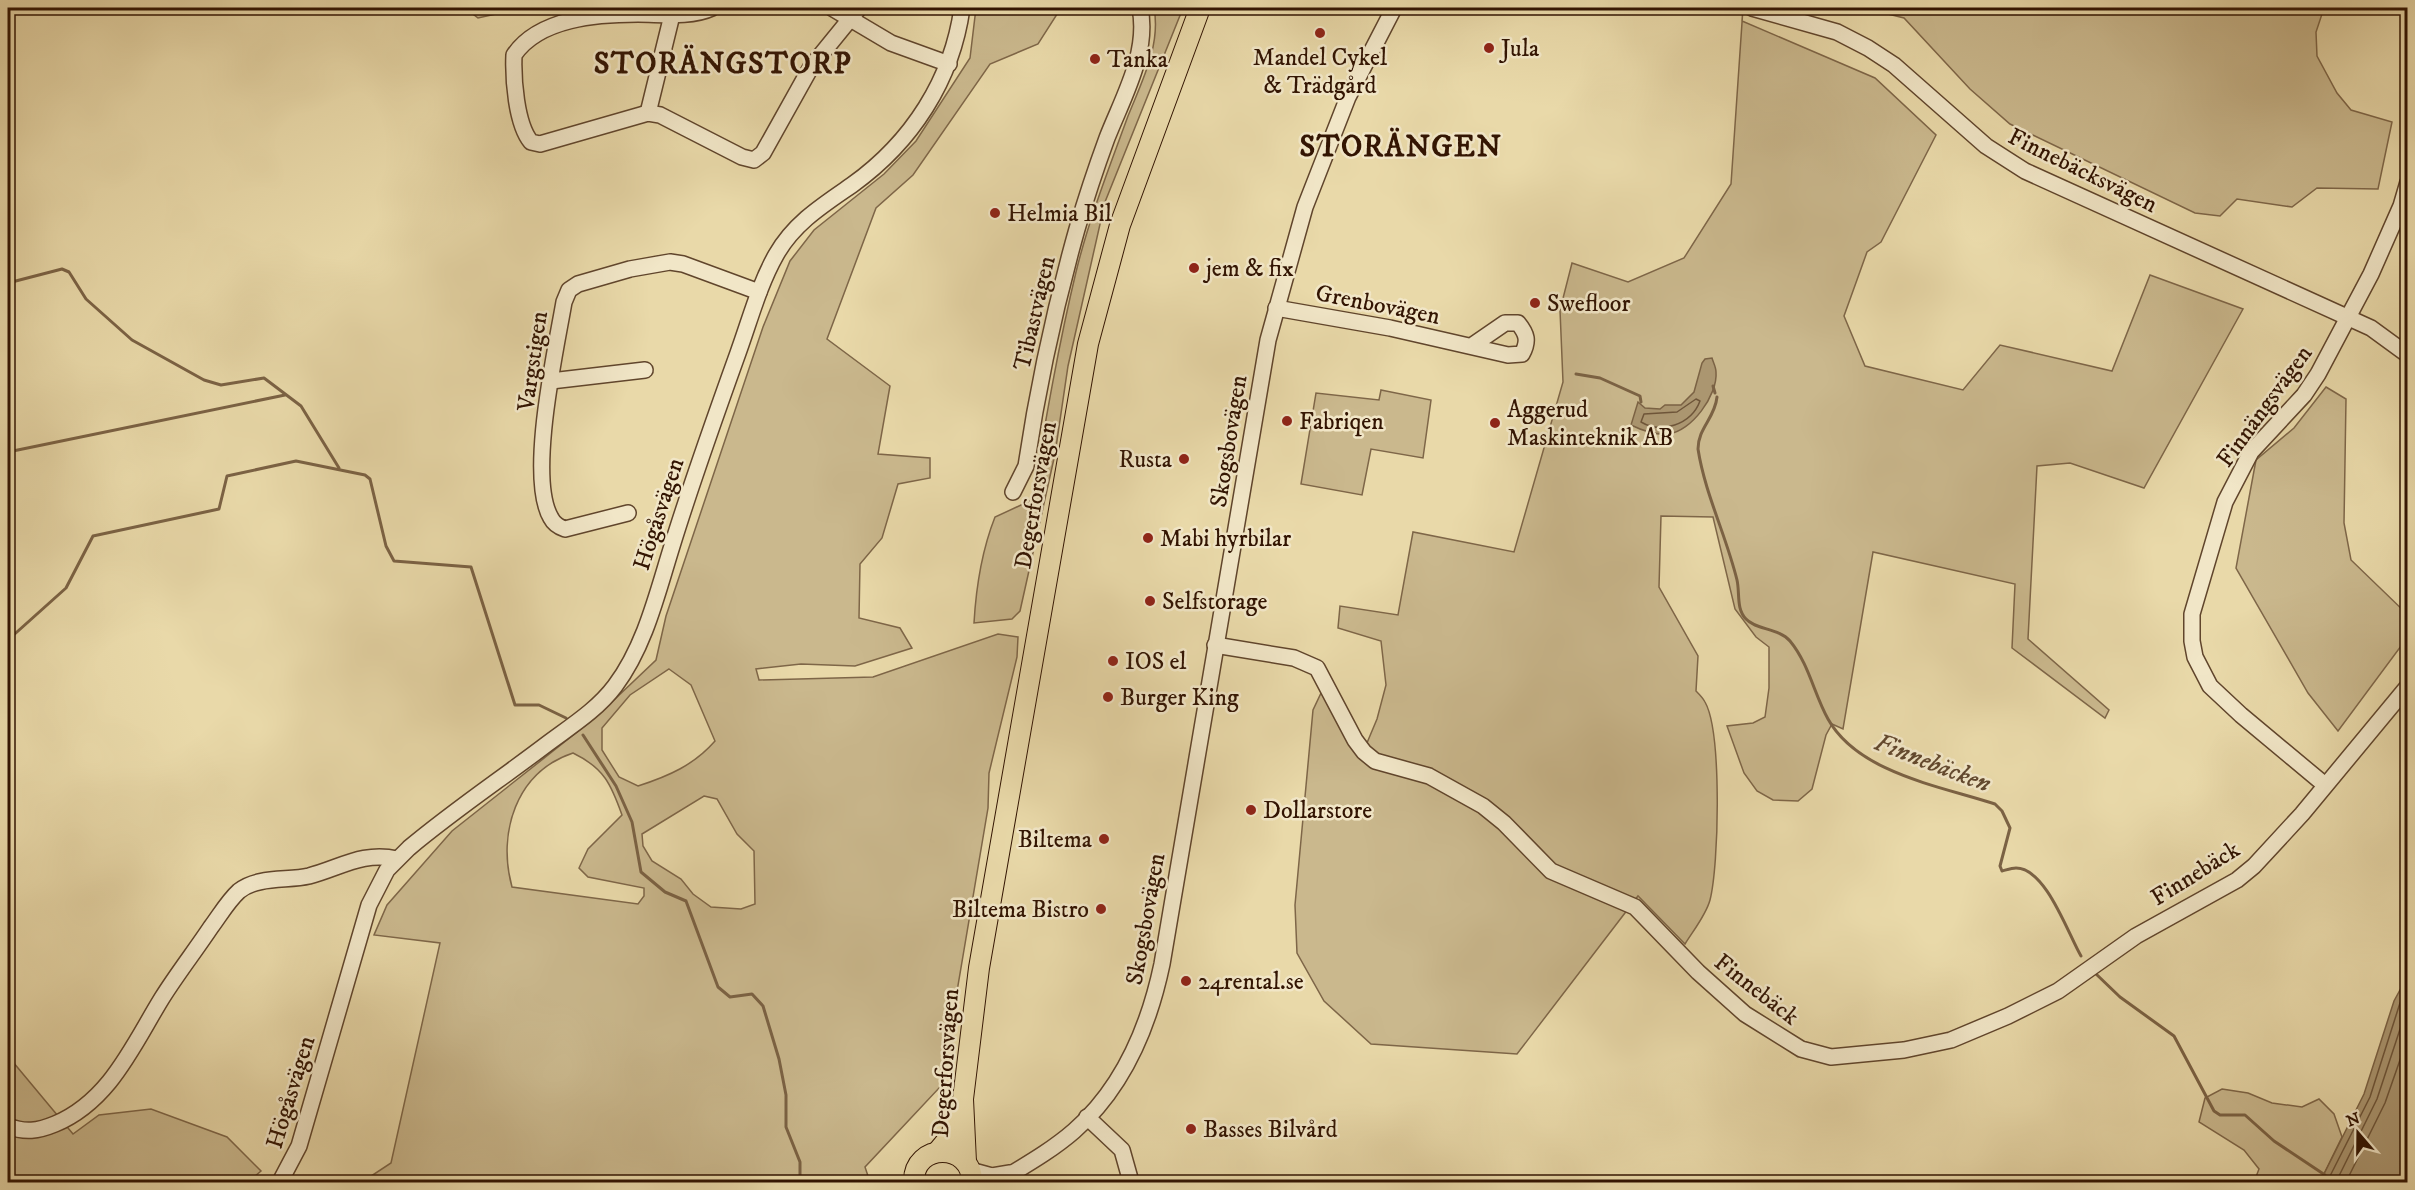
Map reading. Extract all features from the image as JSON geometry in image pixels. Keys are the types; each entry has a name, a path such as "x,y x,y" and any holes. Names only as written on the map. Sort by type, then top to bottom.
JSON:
{"main road":[{"name":"Degerforsvägen","path":"914,1182 919,1163 928,1155 938,1151 952,1134 954,1125 961,1046 979,968 1089,344 1120,225 1200,8"},
{"name":"Degerforsvägen","path":"1188,43 1207,8"},
{"name":"Degerforsvägen","path":"970,1171 963,1100 979,968"},
{"path":"938,1151 955,1153 970,1171"}],"street":[{"path":"712,8 672,15 604,15 564,23 532,38 514,55 517,103 525,135 531,142 540,144 648,113 660,115 742,157 754,160 763,153 811,67 854,13"},
{"path":"832,8 854,13 891,42 949,64"},
{"name":"Högåsvägen","path":"283,1181 299,1146 369,905 378,885 397,859 433,828 584,717 613,689 623,675 642,638 692,480 759,292 784,241 807,216 868,173 897,144 937,91 958,35 962,8"},
{"name":"Tibastvägen","path":"1012,492 1026,466 1060,289 1076,232 1101,156 1136,64 1143,37 1140,8"},
{"name":"Skogsbovägen","path":"998,1182 1074,1131 1087,1117 1119,1077 1139,1043 1155,996 1255,408 1276,308 1305,207 1335,126 1394,8"},
{"name":"Finnebäcksvägen","path":"1752,8 1837,32 1868,48 1894,65 1986,146 2025,171 2347,317 2378,332 2408,355"},
{"path":"648,113 672,15"},
{"name":"Finnängsvägen","path":"2325,785 2210,686 2195,657 2191,626 2224,502 2251,452 2304,395 2318,374 2371,274 2395,222 2408,182"},
{"name":"Vargstigen","path":"628,513 575,529 557,526 550,518 542,481 551,381 564,302 569,290 578,284 630,269 670,262 684,264 759,292"},
{"name":"Grenbovägen","path":"1276,308 1473,345"},
{"path":"551,381 645,370"},
{"name":"Finnebäck","path":"1215,645 1294,658 1317,668 1355,740 1375,761 1429,776 1483,806 1551,871 1635,907 1698,972 1745,1014 1801,1049 1831,1057 1904,1050 1951,1040 2048,996 2136,936 2237,880 2296,820 2408,686"},
{"path":"8,1126 31,1131 45,1128 82,1109 104,1090 133,1049 176,977 238,892 254,884 310,876 358,858 385,856 397,859"},
{"path":"1087,1117 1122,1150 1131,1182"},
{"name":"Skogsbovägen","path":"970,1171 992,1176 1018,1170"}],"shaded area":[{"path":"465,8 492,8 496,14 478,18"},
{"path":"976,8 1061,8 1038,44 990,64 913,175 876,208 827,339 890,386 878,454 930,458 930,478 898,484 882,538 860,564 859,618 900,628 912,648 855,666 801,664 756,669 759,680 873,677 998,634 1018,637 1017,657 989,773 988,808 941,1086 865,1167 870,1182 362,1182 391,1163 440,943 374,935 387,905 452,831 596,717 656,660 666,616 763,327 790,261 814,230 884,174 916,141 970,58","holes":["669,669 691,685 715,741 698,757 680,769 638,786 619,777 602,750 602,728 630,695","573,753 599,771 610,786 622,815 588,849 579,868 588,877 644,888 644,896 638,904 512,887 507,846 516,807 537,774 553,762","704,796 717,799 737,834 754,851 755,904 741,909 711,907 693,894 681,879 652,861 643,846 642,834"]},
{"path":"1154,8 1183,8 1105,202 1068,366 1055,454 1020,611 1012,619 974,623 980,569 995,517 1032,500 1076,272 1100,194 1149,63 1155,36"},
{"path":"1864,8 2324,8 2316,32 2317,56 2337,93 2351,110 2392,122 2378,189 2317,188 2292,207 2237,199 2220,216 2195,213 2010,124 1970,89 1904,18"},
{"path":"1742,21 1875,78 1936,135 1881,242 1867,252 1844,316 1865,366 1963,390 2000,345 2112,371 2150,275 2243,309 2144,488 2070,463 2037,466 2028,639 2109,710 2105,718 2012,648 2015,584 1873,552 1843,729 1832,724 1826,735 1812,789 1798,801 1773,800 1757,791 1744,773 1727,726 1753,723 1765,717 1769,688 1769,647 1756,637 1735,609 1713,517 1661,516 1659,587 1698,656 1696,691 1705,702 1714,741 1717,830 1713,883 1710,900 1702,917 1685,944 1638,896 1517,1054 1371,1044 1324,1001 1297,953 1295,905 1313,710 1322,691 1364,750 1377,719 1386,685 1381,641 1338,628 1340,606 1398,615 1413,532 1514,552 1563,382 1560,310 1572,263 1628,282 1684,258 1731,184"},
{"path":"2326,387 2346,399 2344,523 2351,560 2408,615 2407,638 2338,731 2308,693 2236,568 2256,460 2294,428"},
{"path":"1381,390 1431,400 1423,458 1371,449 1362,495 1301,484 1316,393 1379,400"},
{"path":"8,1056 73,1134 99,1115 151,1109 227,1137 261,1171 248,1182 8,1182"},
{"path":"2222,1089 2248,1093 2272,1103 2302,1107 2319,1099 2334,1114 2342,1137 2320,1182 2254,1182 2259,1169 2244,1150 2199,1122 2205,1098"}],"water":[{"path":"1712,358 1716,372 1713,391 1694,420 1677,432 1668,434 1649,432 1631,425 1638,402 1645,408 1660,409 1665,405 1681,405 1694,392 1702,363 1705,359"},
{"path":"2407,977 2407,1182 2320,1182 2364,1094 2394,1001"}],"waterway":[{"path":"8,283 62,269 69,272 86,299 132,340 204,380 221,385 264,378 301,406 339,468"},
{"path":"1576,374 1600,378 1640,396 1641,402"},
{"name":"Finnebäcken","path":"1713,386 1715,393"},
{"path":"8,452 285,395"},
{"name":"Finnebäcken","path":"1717,397 1701,435 1698,449 1701,466 1737,580 1743,615 1750,623 1780,634 1790,641 1807,669 1828,719 1859,753 1902,775 1995,804 2002,811 2010,828 2000,866 2002,871 2016,868 2027,871 2037,879 2055,904 2081,956"},
{"path":"8,640 66,588 93,536 219,509 227,476 296,461 365,475 370,479 386,546 394,561 471,567 515,705 539,705 566,718"},
{"path":"583,735 616,786 632,822 641,872 665,892 686,901 718,987 730,997 752,994 763,1006 779,1059 786,1095 786,1127 800,1162 800,1182"},
{"name":"Finnebäcken","path":"2095,973 2120,997 2174,1036 2214,1111 2220,1115 2245,1115 2274,1141 2325,1175 2330,1182"}],"place":[{"name":"Mandel Cykel & Trädgård","path":"1320,33"},
{"name":"Jula","path":"1489,48"},
{"name":"Tanka","path":"1095,59"},
{"name":"Helmia Bil","path":"995,213"},
{"name":"jem & fix","path":"1194,268"},
{"name":"Swefloor","path":"1535,303"},
{"name":"Fabriqen","path":"1287,421"},
{"name":"Aggerud Maskinteknik AB","path":"1495,423"},
{"name":"Rusta","path":"1184,459"},
{"name":"Mabi hyrbilar","path":"1148,538"},
{"name":"Selfstorage","path":"1150,601"},
{"name":"IOS el","path":"1113,661"},
{"name":"Burger King","path":"1108,697"},
{"name":"Dollarstore","path":"1251,810"},
{"name":"Biltema","path":"1104,839"},
{"name":"Biltema Bistro","path":"1101,909"},
{"name":"24rental.se","path":"1186,981"},
{"name":"Basses Bilvård","path":"1191,1129"}],"district":[{"name":"STORÄNGSTORP","path":"723,63"},
{"name":"STORÄNGEN","path":"1401,146"}]}
